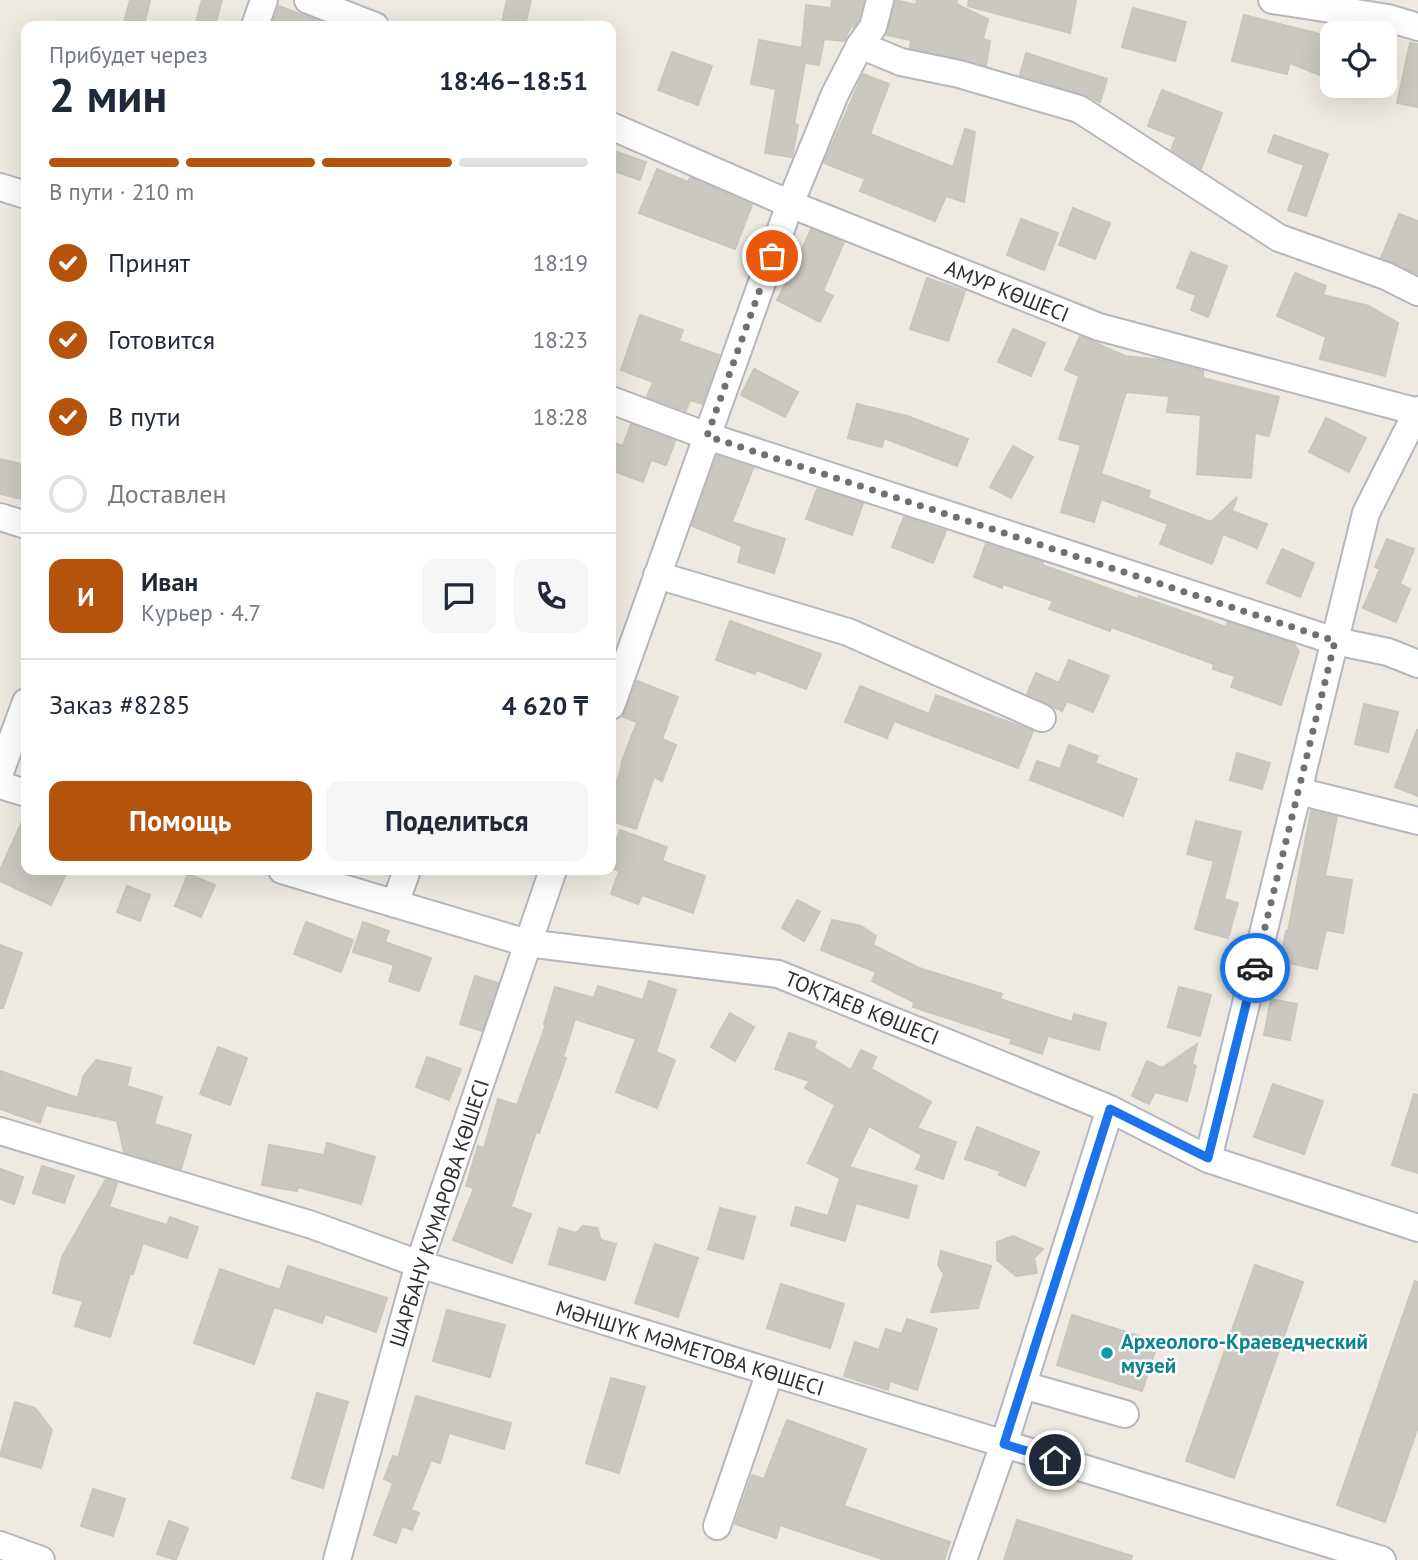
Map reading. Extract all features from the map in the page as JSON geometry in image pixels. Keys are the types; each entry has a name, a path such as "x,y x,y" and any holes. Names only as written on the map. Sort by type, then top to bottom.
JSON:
{"street":[{"path":"258,21 264,0"},
{"path":"308,0 362,21"},
{"path":"616,692 790,204 835,94 860,44 873,27 880,0"},
{"path":"1272,0 1388,18 1418,27"},
{"path":"860,44 901,62 959,74 1079,109 1279,238 1385,275 1418,292"},
{"name":"АМУР КӨШЕСІ","path":"616,128 790,204 1099,327 1418,411"},
{"path":"0,187 21,193"},
{"path":"616,402 707,436 1335,641 1388,652 1418,664"},
{"path":"1208,1158 1366,513 1418,411"},
{"path":"0,517 21,523"},
{"path":"657,575 848,632 1042,718"},
{"path":"0,772 21,715"},
{"path":"0,785 21,791"},
{"path":"1298,791 1418,821"},
{"name":"ТОҚТАЕВ КӨШЕСІ","path":"299,875 527,943 778,974 1110,1109 1208,1158 1418,1228"},
{"path":"395,904 405,875"},
{"name":"ШАРБАНУ КУМАРОВА КӨШЕСІ","path":"337,1560 418,1264 551,875"},
{"path":"963,1560 1004,1444 1110,1109"},
{"name":"МӘНШҮК МӘМЕТОВА КӨШЕСІ","path":"0,1131 312,1225 418,1264 1382,1560"},
{"path":"717,1526 770,1372"},
{"path":"1023,1385 1125,1414"},
{"path":"0,1545 41,1560"}],"building":[{"path":"130,0 150,0 145,21 124,21"},
{"path":"202,0 222,0 216,21 196,21"},
{"path":"507,0 531,0 526,21 502,21"},
{"path":"832,0 864,0 858,20 854,27 851,26 844,41 824,39 819,65 805,63 794,124 798,125 792,157 765,153 776,89 751,84 759,40 802,48 806,5 831,8"},
{"path":"895,0 916,5 917,0 957,0 956,4 988,19 983,39 990,41 986,66 910,48 911,40 887,35"},
{"path":"969,0 1076,0 1070,33 968,6"},
{"path":"279,6 318,21 274,21"},
{"path":"1133,8 1186,22 1175,61 1122,47"},
{"path":"1244,15 1320,34 1320,75 1290,63 1287,74 1232,61"},
{"path":"1410,43 1418,44 1418,107 1397,103"},
{"path":"672,52 712,66 698,105 658,90"},
{"path":"1026,53 1107,79 1100,102 1083,94 1020,75"},
{"path":"863,74 889,84 870,134 953,167 965,129 975,132 964,202 946,196 935,221 860,191 865,179 824,163"},
{"path":"1162,90 1222,113 1201,169 1171,150 1176,137 1148,126"},
{"path":"1274,135 1328,154 1306,216 1288,210 1304,165 1268,152"},
{"path":"616,152 646,162 640,180 616,172"},
{"path":"657,169 688,182 690,177 752,205 735,249 639,213"},
{"path":"1073,208 1110,223 1095,259 1059,245"},
{"path":"1399,214 1418,221 1418,274 1381,258"},
{"path":"1021,219 1058,233 1044,270 1007,255"},
{"path":"811,229 844,242 823,291 833,296 820,322 777,300"},
{"path":"1191,252 1227,266 1208,317 1191,310 1196,295 1177,288"},
{"path":"1295,273 1326,286 1323,295 1369,306 1398,323 1385,376 1320,359 1326,337 1277,316"},
{"path":"927,278 965,291 948,341 910,329"},
{"path":"640,315 683,330 679,341 719,355 702,404 690,400 686,411 647,397 653,382 621,370"},
{"path":"1013,329 1045,343 1031,376 998,362"},
{"path":"1080,336 1125,356 1162,360 1203,371 1203,378 1279,397 1269,436 1255,433 1251,478 1197,474 1201,415 1167,412 1169,396 1126,392 1101,474 1150,491 1148,498 1211,522 1237,497 1232,511 1267,524 1257,548 1223,534 1212,564 1160,544 1168,524 1101,499 1094,522 1061,512 1081,445 1059,439 1079,376 1065,370"},
{"path":"754,369 798,392 785,417 741,395"},
{"path":"857,404 907,416 968,439 957,466 884,438 882,447 848,438"},
{"path":"1326,418 1366,438 1349,472 1309,452"},
{"path":"631,424 675,441 666,465 651,460 643,482 616,472 616,444 623,446"},
{"path":"1013,446 1033,457 1011,498 990,487"},
{"path":"717,456 753,468 732,522 785,539 774,573 738,562 742,546 692,526"},
{"path":"0,459 21,464 21,499 0,494"},
{"path":"817,489 863,503 852,535 806,519"},
{"path":"904,517 946,531 933,563 892,547"},
{"path":"1387,539 1414,549 1400,584 1410,589 1396,622 1363,608 1380,569 1375,567"},
{"path":"986,544 1043,562 1042,565 1138,599 1139,596 1226,627 1228,622 1294,644 1299,651 1281,705 1231,687 1235,676 1213,669 1214,664 1111,627 1110,631 1049,609 1053,601 1003,584 1002,588 974,577"},
{"path":"1282,549 1314,563 1300,597 1267,583"},
{"path":"730,621 821,654 806,689 756,670 755,674 716,660"},
{"path":"1069,660 1109,676 1093,712 1067,701 1062,711 1027,694 1036,673 1059,683"},
{"path":"637,681 678,697 662,739 676,745 662,781 654,777 636,829 616,823 616,784 637,722 623,717"},
{"path":"860,686 929,714 936,695 1033,731 1018,768 894,721 887,738 845,722"},
{"path":"1364,704 1398,712 1388,752 1355,744"},
{"path":"1418,731 1418,796 1395,787"},
{"path":"1069,745 1098,756 1095,763 1137,779 1123,816 1030,780 1037,761 1060,769"},
{"path":"1237,753 1270,763 1262,789 1230,780"},
{"path":"1311,811 1337,817 1325,876 1352,880 1343,933 1326,930 1317,969 1280,961"},
{"path":"1196,821 1241,832 1224,899 1238,903 1228,938 1195,929 1214,861 1187,854"},
{"path":"21,824 21,875 66,875 51,905 0,881 0,870"},
{"path":"620,830 667,847 662,861 705,876 693,913 642,895 638,904 611,894 619,871 616,870 616,842"},
{"path":"188,875 215,885 201,917 175,906"},
{"path":"127,886 150,895 140,921 117,912"},
{"path":"797,900 820,912 804,941 782,928"},
{"path":"832,920 861,926 876,936 873,945 919,968 1002,994 1000,999 1072,1022 1074,1014 1106,1023 1099,1050 1048,1036 1042,1054 1010,1043 1012,1039 913,1007 914,1002 872,981 876,972 821,950"},
{"path":"306,922 353,940 341,972 294,954"},
{"path":"363,922 389,931 385,942 431,958 419,991 389,981 394,965 353,952"},
{"path":"0,945 22,953 3,1008 0,1008"},
{"path":"475,976 498,983 482,1031 460,1024"},
{"path":"649,981 676,990 656,1052 675,1060 657,1108 616,1092 636,1039 575,1019 563,1057 566,1058 539,1133 536,1132 511,1207 531,1214 512,1263 453,1240 474,1188 466,1186 478,1146 484,1148 498,1099 517,1105 546,1024 555,987 594,998 598,986 643,1000"},
{"path":"1179,987 1211,995 1200,1036 1168,1027"},
{"path":"1271,999 1297,1004 1290,1040 1264,1035"},
{"path":"730,1013 754,1027 735,1061 711,1047"},
{"path":"789,1033 816,1042 814,1048 851,1070 861,1050 876,1057 871,1069 931,1102 917,1128 956,1142 943,1179 916,1169 922,1155 869,1126 849,1167 917,1186 908,1218 856,1203 845,1241 791,1225 796,1207 828,1216 840,1178 808,1163 835,1105 805,1088 809,1081 775,1069"},
{"path":"1197,1044 1192,1064 1196,1066 1187,1101 1155,1092 1149,1104 1132,1096 1147,1061 1162,1068"},
{"path":"218,1047 247,1058 230,1105 200,1094"},
{"path":"427,1057 461,1069 449,1100 416,1087"},
{"path":"96,1060 131,1068 127,1086 162,1097 154,1124 191,1135 181,1169 124,1152 117,1121 46,1105 40,1123 0,1109 0,1071 78,1098 83,1077"},
{"path":"1273,1084 1323,1101 1304,1154 1254,1137"},
{"path":"1414,1094 1418,1095 1418,1173 1392,1165"},
{"path":"977,1127 1039,1152 1025,1186 999,1175 1000,1171 965,1159"},
{"path":"327,1143 375,1157 361,1204 298,1187 297,1191 262,1185 269,1145 324,1155"},
{"path":"42,1166 74,1176 64,1203 33,1193"},
{"path":"0,1169 23,1177 14,1204 0,1199"},
{"path":"106,1179 117,1183 109,1207 167,1225 170,1217 198,1227 187,1258 143,1243 110,1337 75,1326 83,1301 53,1293 62,1257"},
{"path":"720,1208 755,1217 743,1259 708,1249"},
{"path":"583,1226 597,1228 601,1240 616,1244 605,1280 549,1264 559,1228 576,1233"},
{"path":"1013,1236 1043,1249 1034,1258 1037,1273 1016,1276 997,1260 997,1242"},
{"path":"655,1244 698,1258 678,1317 635,1303"},
{"path":"941,1251 991,1266 978,1308 931,1312 944,1274 938,1265"},
{"path":"1255,1265 1303,1282 1234,1478 1186,1461"},
{"path":"288,1266 387,1298 376,1332 325,1314 322,1323 274,1307 254,1364 194,1343 220,1269 280,1290"},
{"path":"1415,1281 1418,1282 1418,1427 1385,1522 1337,1505"},
{"path":"781,1284 844,1304 830,1348 767,1328"},
{"path":"447,1310 505,1325 490,1377 433,1361"},
{"name":"Археолого-Краеведческий музей","path":"1072,1315 1158,1342 1142,1391 1057,1365"},
{"path":"907,1319 937,1329 917,1390 890,1381 888,1390 844,1376 855,1342 879,1350 886,1329 902,1334"},
{"path":"611,1378 645,1387 619,1473 586,1463"},
{"path":"317,1393 348,1402 323,1488 292,1478"},
{"path":"416,1396 511,1423 504,1449 449,1433 440,1463 431,1460 411,1510 419,1513 412,1530 402,1526 396,1543 374,1535 393,1483 384,1479 393,1456 398,1458"},
{"path":"15,1402 35,1408 52,1430 41,1468 0,1456"},
{"path":"787,1420 866,1449 844,1506 950,1542 944,1560 885,1560 780,1525 776,1538 735,1524 752,1475 764,1479"},
{"path":"93,1489 125,1499 113,1536 81,1526"},
{"path":"1017,1520 1132,1556 1131,1560 1004,1560"},
{"path":"169,1521 188,1528 176,1560 157,1554"}],"way so far":[{"path":"772,256 707,436 1335,641 1255,968"}],"place":[{"name":"Археолого-Краеведческий музей","path":"1107,1353"}],"route":[{"path":"1055,1460 1004,1444 1110,1109 1208,1158 1255,968"}]}
